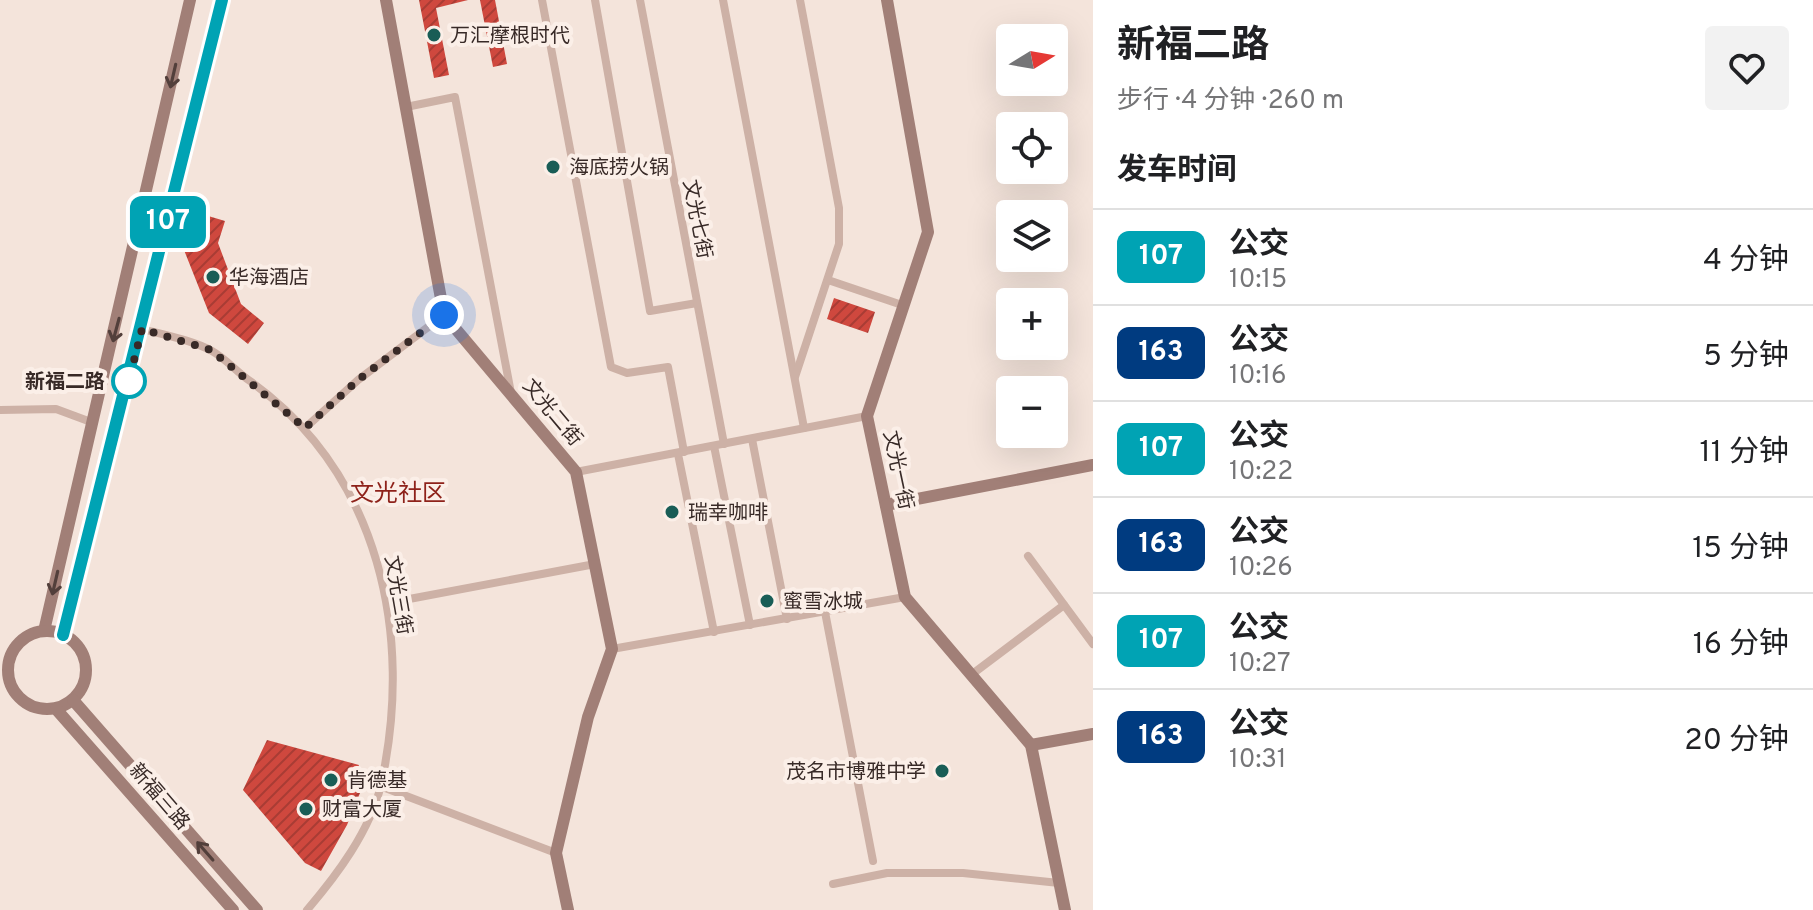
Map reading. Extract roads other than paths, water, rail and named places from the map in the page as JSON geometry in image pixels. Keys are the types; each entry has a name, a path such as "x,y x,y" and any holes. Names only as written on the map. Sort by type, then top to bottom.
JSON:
{"street":[{"path":"44,631 190,0"},
{"path":"63,635 222,0"},
{"path":"305,428 358,380 444,315 386,0"},
{"path":"542,0 611,367 627,373 668,367 714,632"},
{"path":"595,0 650,311 697,303"},
{"name":"文光七街","path":"640,0 724,444"},
{"path":"723,0 804,428"},
{"path":"795,379 839,244 839,208 800,0"},
{"name":"文光一街","path":"887,0 928,216 928,232 867,416 905,597 1031,745 1065,910"},
{"path":"406,107 455,97 511,393"},
{"path":"828,280 902,305"},
{"name":"文光二街","path":"444,315 576,472 612,649"},
{"name":"文光三街","path":"142,329 211,350 305,428 354,505 375,548 388,603 393,692 380,786 351,851 307,910"},
{"path":"0,410 56,409 91,422"},
{"path":"576,472 867,416"},
{"path":"752,439 787,619"},
{"path":"714,446 750,625"},
{"path":"886,505 1093,465"},
{"path":"1028,556 1093,644"},
{"path":"388,603 595,564"},
{"path":"568,910 556,853 588,717 612,649 905,597"},
{"path":"971,675 1064,605"},
{"path":"825,612 873,861"},
{"path":"44,631 63,635 75,643 86,667 85,680 73,700 56,709 35,708 15,692 4,666 16,646 44,631"},
{"path":"0,695 15,692"},
{"path":"73,700 257,910"},
{"name":"新福三路","path":"56,709 233,910"},
{"path":"1031,745 1093,734"},
{"path":"380,786 556,853"},
{"path":"833,884 887,873 963,873 1059,883"}],"place":[{"name":"万汇·摩根时代","path":"434,35"},
{"name":"海底捞火锅","path":"553,167"},
{"name":"华海酒店","path":"213,277"},
{"name":"新福二路","path":"129,381"},
{"name":"瑞幸咖啡","path":"672,512"},
{"name":"蜜雪冰城","path":"767,601"},
{"name":"茂名市博雅中学","path":"942,771"},
{"name":"肯德基","path":"331,780"},
{"name":"财富大厦","path":"306,809"}],"district":[{"name":"文光社区","path":"398,493"}]}
